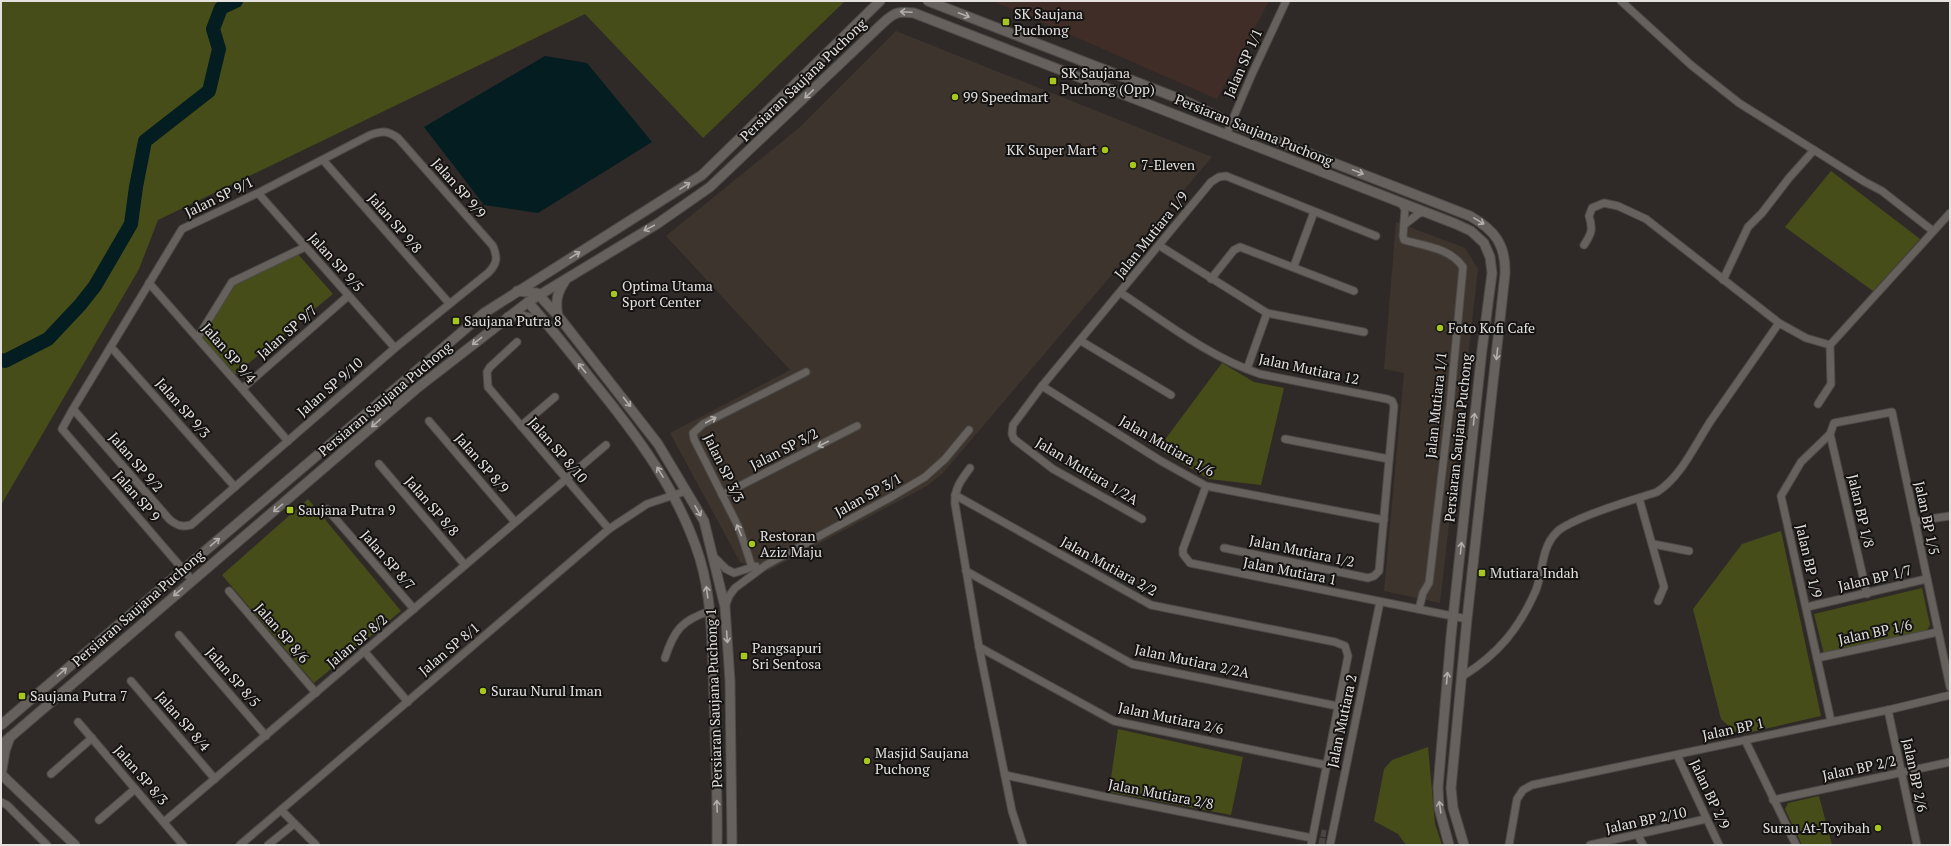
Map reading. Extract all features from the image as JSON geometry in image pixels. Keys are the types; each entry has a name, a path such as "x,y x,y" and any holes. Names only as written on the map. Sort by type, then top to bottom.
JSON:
{"street":[{"name":"Persiaran Saujana Puchong","path":"1,725 484,313 541,275 702,175 880,1"},
{"name":"Persiaran Saujana Puchong","path":"928,1 1185,101 1231,123 1470,216 1484,224 1496,237 1503,248 1506,261 1505,274 1450,788 1456,821 1464,845"},
{"path":"1621,1 1710,81 1739,103 1865,182 1882,191 1933,231"},
{"name":"Jalan SP 1/1","path":"1226,136 1283,2"},
{"name":"Persiaran Saujana Puchong","path":"1,744 416,389 528,302 679,210 726,173 884,22 892,15 901,11 914,13 1226,136 1425,212 1471,231 1484,243 1490,257 1492,273 1482,350 1453,616 1438,787 1439,808 1449,845"},
{"name":"Jalan SP 9/1","path":"62,429 182,229 258,193 370,135 382,131 390,132"},
{"name":"Jalan SP 9/9","path":"390,132 398,138 493,246 497,260 494,267"},
{"path":"1723,280 1748,227 1762,213 1789,178 1814,150"},
{"path":"702,175 726,173 724,154"},
{"name":"Jalan SP 9/8","path":"323,160 449,303"},
{"name":"Jalan Mutiara 1/9","path":"1018,444 1012,434 1013,425 1042,386 1160,246 1211,182 1219,177 1226,176 1376,236"},
{"name":"Jalan SP 9/5","path":"258,193 395,348"},
{"path":"1401,203 1405,209 1404,225"},
{"path":"1584,245 1592,232 1589,216 1592,208 1604,203 1618,206 1646,219 1779,323 1810,340 1830,345"},
{"path":"1294,266 1314,212"},
{"path":"1404,225 1418,214 1425,212"},
{"path":"1818,404 1831,384 1830,345 1950,213"},
{"name":"Jalan Mutiara 1/1","path":"1404,225 1404,240 1448,253 1457,258 1463,267 1450,405 1429,583 1423,593 1419,609"},
{"path":"1160,246 1267,313 1364,332"},
{"path":"198,337 232,282 305,247"},
{"path":"1211,279 1234,250 1240,247 1294,266 1354,291"},
{"name":"Jalan SP 9/10","path":"184,526 191,525 395,348 494,267"},
{"path":"528,302 530,291 541,275"},
{"path":"559,317 556,306 558,292 565,280"},
{"name":"Jalan SP 9/4","path":"149,283 243,388 288,441"},
{"path":"517,291 530,291 540,295"},
{"name":"Jalan Mutiara 12","path":"1121,293 1219,356 1247,370 1392,401 1394,406 1389,459"},
{"name":"Persiaran Saujana Puchong 1","path":"540,295 559,317 658,444 704,521 725,607 730,681 732,845"},
{"name":"Jalan SP 9/7","path":"243,388 348,296"},
{"name":"Persiaran Saujana Puchong 1","path":"528,302 647,452 673,495 688,526 700,559 707,586 710,611 718,812 717,845"},
{"path":"1247,370 1267,313"},
{"path":"508,317 519,315 545,322"},
{"path":"1463,676 1481,665 1498,651 1513,632 1536,589 1544,556 1556,532 1596,511 1656,492 1675,477 1711,420 1779,323"},
{"path":"1081,341 1171,395"},
{"name":"Jalan SP 8/10","path":"517,342 490,367 487,372 488,387 609,529"},
{"name":"Jalan SP 9/3","path":"111,347 234,487"},
{"name":"Jalan SP 3/3","path":"752,567 739,528 694,439 694,433 703,424 806,372"},
{"name":"Jalan Mutiara 1/6","path":"1042,386 1161,461 1206,486 1384,520"},
{"path":"521,426 554,397"},
{"name":"Jalan SP 9/2","path":"73,409 170,520 177,525 184,526"},
{"name":"Jalan BP 1/5","path":"1834,423 1892,412 1950,687"},
{"name":"Jalan SP 8/9","path":"429,421 515,522"},
{"name":"Jalan BP 1/9","path":"1832,721 1781,496 1801,462 1830,434 1834,423"},
{"name":"Jalan SP 3/2","path":"722,495 858,426"},
{"name":"Jalan SP 9","path":"62,429 192,580"},
{"name":"Jalan SP 3/1","path":"725,607 729,596 735,588 766,565 893,496 924,477 945,459 969,430"},
{"name":"Jalan BP 1/8","path":"1830,434 1867,594"},
{"path":"1285,439 1389,459 1384,520"},
{"name":"Jalan Mutiara 1/2A","path":"1018,444 1053,469 1142,519"},
{"name":"Jalan SP 8/2","path":"164,822 606,445"},
{"name":"Jalan SP 8/8","path":"379,464 465,565"},
{"path":"970,468 958,484 955,495 979,646 1012,811 1023,845"},
{"name":"Jalan Mutiara 1","path":"1206,486 1183,549 1184,554 1190,564 1419,609 1467,620"},
{"name":"Jalan SP 8/1","path":"240,845 609,529 647,504 686,491"},
{"name":"Jalan Mutiara 2/2","path":"955,495 1151,605 1335,642 1345,646 1348,656 1337,706"},
{"path":"1639,498 1664,587 1658,601"},
{"name":"Jalan SP 8/7","path":"328,509 414,609"},
{"path":"1915,521 1950,516"},
{"name":"Jalan Mutiara 1/2","path":"1224,548 1368,578 1374,576 1379,571 1384,520"},
{"path":"1653,544 1689,551"},
{"name":"Jalan SP 3/1","path":"714,557 726,569 734,573 752,567 766,565"},
{"name":"Jalan Mutiara 2/2A","path":"966,571 1132,664 1337,706"},
{"name":"Jalan BP 1/7","path":"1807,607 1926,579"},
{"name":"Jalan SP 8/6","path":"229,591 316,693"},
{"name":"Jalan Mutiara 2","path":"1321,837 1380,602"},
{"path":"665,658 670,644 682,625 690,618 710,611"},
{"name":"Jalan BP 1/6","path":"1817,658 1938,632"},
{"name":"Jalan SP 8/5","path":"180,635 266,736"},
{"name":"Jalan Mutiara 2/6","path":"979,646 1114,721 1326,765"},
{"path":"364,651 408,702"},
{"name":"Jalan SP 8/4","path":"131,681 215,779"},
{"name":"Jalan BP 1","path":"1509,845 1517,799 1523,790 1532,785 1888,710 1950,695"},
{"path":"1321,837 1326,765 1337,706"},
{"name":"Jalan BP 2/6","path":"1888,710 1917,845"},
{"name":"Jalan SP 8/3","path":"78,722 183,845"},
{"path":"11,736 5,750 1,774 75,845"},
{"path":"51,774 92,738"},
{"path":"1745,740 1796,845"},
{"name":"Jalan BP 2/9","path":"1677,755 1719,845"},
{"name":"Jalan BP 2/2","path":"1773,800 1950,762"},
{"name":"Jalan Mutiara 2/8","path":"1005,775 1102,796 1321,837"},
{"path":"99,820 135,789"},
{"path":"1,802 7,805 47,845"},
{"path":"281,810 316,845"},
{"name":"Jalan BP 2/10","path":"1590,845 1706,819"},
{"path":"268,845 294,824"},
{"path":"1638,835 1643,845"}],"shaded area":[{"path":"993,1 1269,1 1217,99"},
{"path":"896,31 1212,157 943,473 927,486 768,571 740,562 670,433 790,370 666,236 800,127"},
{"path":"1396,222 1465,248 1478,269 1440,603 1384,591 1404,373 1384,369"}],"green space":[{"path":"1,1 845,1 703,138 585,14 158,220 139,269 1,505"},
{"path":"1831,171 1920,239 1873,291 1785,227"},
{"path":"297,253 333,294 233,376 201,337 232,286"},
{"path":"1222,363 1254,382 1284,388 1261,485 1209,479 1158,449"},
{"path":"308,499 401,611 314,683 222,575"},
{"path":"1781,531 1821,716 1738,735 1721,719 1693,609 1742,544"},
{"path":"1922,588 1930,625 1925,633 1824,654 1814,614"},
{"path":"1118,729 1243,757 1231,815 1109,792"},
{"path":"1428,747 1435,824 1442,845 1406,845 1398,834 1374,821 1384,769 1392,760"},
{"path":"1819,796 1832,845 1802,845 1785,809 1788,803"}],"water":[{"path":"545,56 587,63 652,142 538,213 484,205 424,127"}],"waterway":[{"path":"1,360 5,361 48,339 80,305 95,286 131,224 136,187 145,141 209,91 219,49 213,29 221,8 236,1"}],"tunnel":[{"path":"1321,833 1326,834"},
{"path":"1319,841 1325,842"}],"place":[{"name":"SK Saujana Puchong","path":"1006,22"},
{"name":"SK Saujana Puchong (Opp)","path":"1053,81"},
{"name":"99 Speedmart","path":"955,97"},
{"name":"KK Super Mart","path":"1105,150"},
{"name":"7-Eleven","path":"1133,165"},
{"name":"Optima Utama Sport Center","path":"614,294"},
{"name":"Saujana Putra 8","path":"456,321"},
{"name":"Foto Kofi Cafe","path":"1440,328"},
{"name":"Saujana Putra 9","path":"290,510"},
{"name":"Restoran Aziz Maju","path":"752,544"},
{"name":"Mutiara Indah","path":"1482,573"},
{"name":"Pangsapuri Sri Sentosa","path":"744,656"},
{"name":"Surau Nurul Iman","path":"483,691"},
{"name":"Saujana Putra 7","path":"22,696"},
{"name":"Masjid Saujana Puchong","path":"867,761"},
{"name":"Surau At-Toyibah","path":"1878,828"}]}
